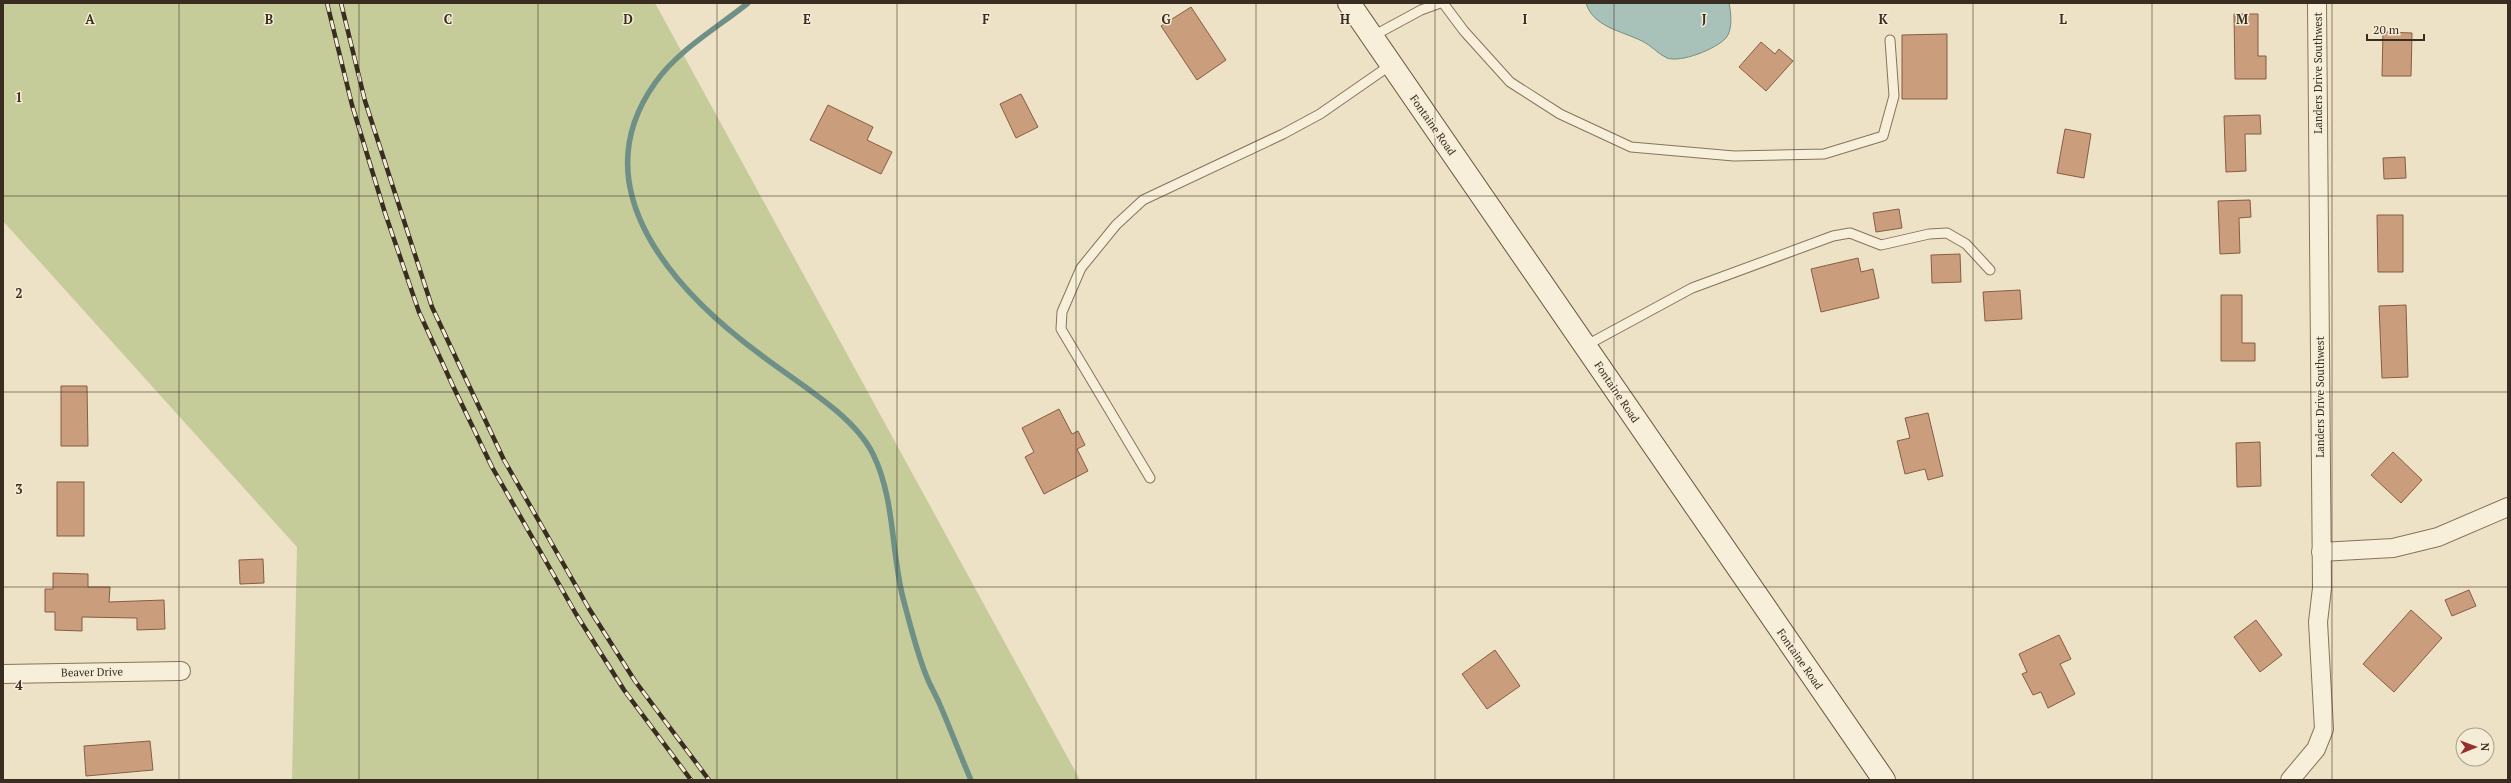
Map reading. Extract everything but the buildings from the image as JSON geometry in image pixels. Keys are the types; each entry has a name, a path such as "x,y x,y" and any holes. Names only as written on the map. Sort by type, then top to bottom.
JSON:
{"main road":[{"name":"Fontaine Road","path":"1349,3 1884,780"}],"street":[{"name":"Landers Drive Southwest","path":"2290,780 2316,749 2324,728 2318,622 2322,588 2317,3"},
{"path":"2321,552 2393,548 2438,537 2508,507"},
{"name":"Beaver Drive","path":"3,674 181,671"}],"lane":[{"path":"1373,36 1421,10 1442,3 1464,31 1510,82 1560,114 1631,147 1734,156 1824,154 1883,136 1894,96 1890,40"},
{"path":"1150,478 1061,329 1062,312 1082,268 1116,225 1144,200 1314,117 1392,64"},
{"path":"1585,346 1692,288 1833,236 1850,234 1881,245 1929,234 1947,233 1966,244 1990,270"}],"green space":[{"path":"3,3 655,3 1080,780 292,780 297,547 3,221"}],"water":[{"path":"1586,3 1729,3 1731,26 1726,38 1715,46 1689,57 1673,59 1667,58 1642,41 1602,23 1595,18"}],"waterway":[{"path":"748,3 686,50 664,71 655,83 634,123 628,162 633,200 648,236 671,270 698,301 729,330 838,412 864,439 873,454 885,489 889,507 899,580 916,647 922,666 971,780"}],"railway":[{"path":"327,3 352,105 385,213 419,312 453,386 492,467 576,614 624,690 691,780"},
{"path":"341,3 365,101 432,307 504,460 588,607 635,681 709,780"}]}
